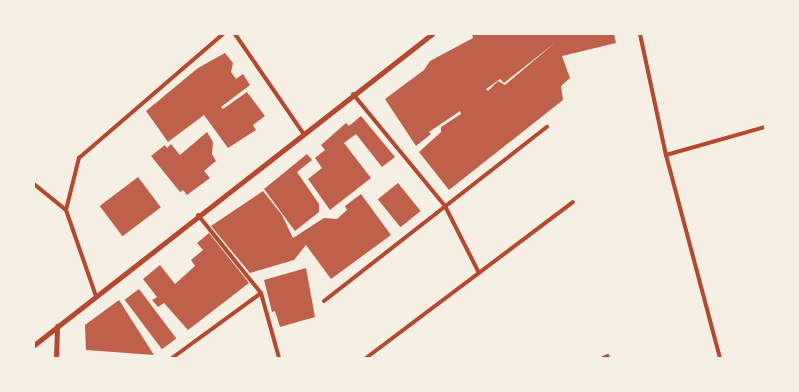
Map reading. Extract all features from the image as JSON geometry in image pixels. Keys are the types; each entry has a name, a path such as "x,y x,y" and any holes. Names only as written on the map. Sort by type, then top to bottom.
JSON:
{"street":[{"path":"34,345 432,34"},
{"path":"56,358 57,326"}],"lane":[{"path":"66,210 79,158 223,34"},
{"path":"235,34 303,133"},
{"path":"640,34 666,155 720,358"},
{"path":"353,94 445,206 478,274"},
{"path":"324,301 547,127"},
{"path":"666,155 765,127"},
{"path":"34,184 66,210 96,296"},
{"path":"366,358 573,202"},
{"path":"198,215 261,293 279,358"},
{"path":"172,358 261,293"}],"building":[{"path":"472,34 614,34 616,43 562,56 570,78 561,86 563,100 449,190 419,152 441,132 441,127 461,114 460,111 429,132 431,134 416,146 385,99 424,70 430,61 473,38","holes":["556,42 505,85 498,81 488,91 486,89 500,79 504,83"]},
{"path":"225,53 233,63 231,72 236,79 243,74 250,85 221,107 223,109 247,92 265,116 253,125 256,130 228,148 204,115 168,142 146,111 198,68"},
{"path":"361,116 395,157 382,167 356,134 344,143 371,178 330,210 308,179 322,168 315,158 325,150 321,145 346,123 349,126"},
{"path":"207,132 213,142 212,154 216,161 204,171 210,178 187,195 183,190 180,192 151,156 165,145 167,148 171,144 180,155"},
{"path":"307,154 312,160 297,172 319,204 319,212 295,231 264,189"},
{"path":"138,177 161,207 123,236 100,206"},
{"path":"398,183 421,211 400,227 378,199"},
{"path":"263,191 282,215 293,238 324,218 337,219 347,210 345,206 361,194 391,235 331,279 306,245 294,260 250,273 211,226"},
{"path":"209,233 249,283 188,330 164,303 158,307 152,300 157,297 143,279 160,265 175,284 195,266 191,260 203,250 197,243"},
{"path":"306,268 315,317 280,327 275,311 272,312 264,280"},
{"path":"139,289 176,339 162,349 125,300"},
{"path":"119,300 154,355 86,350 85,325"}]}
